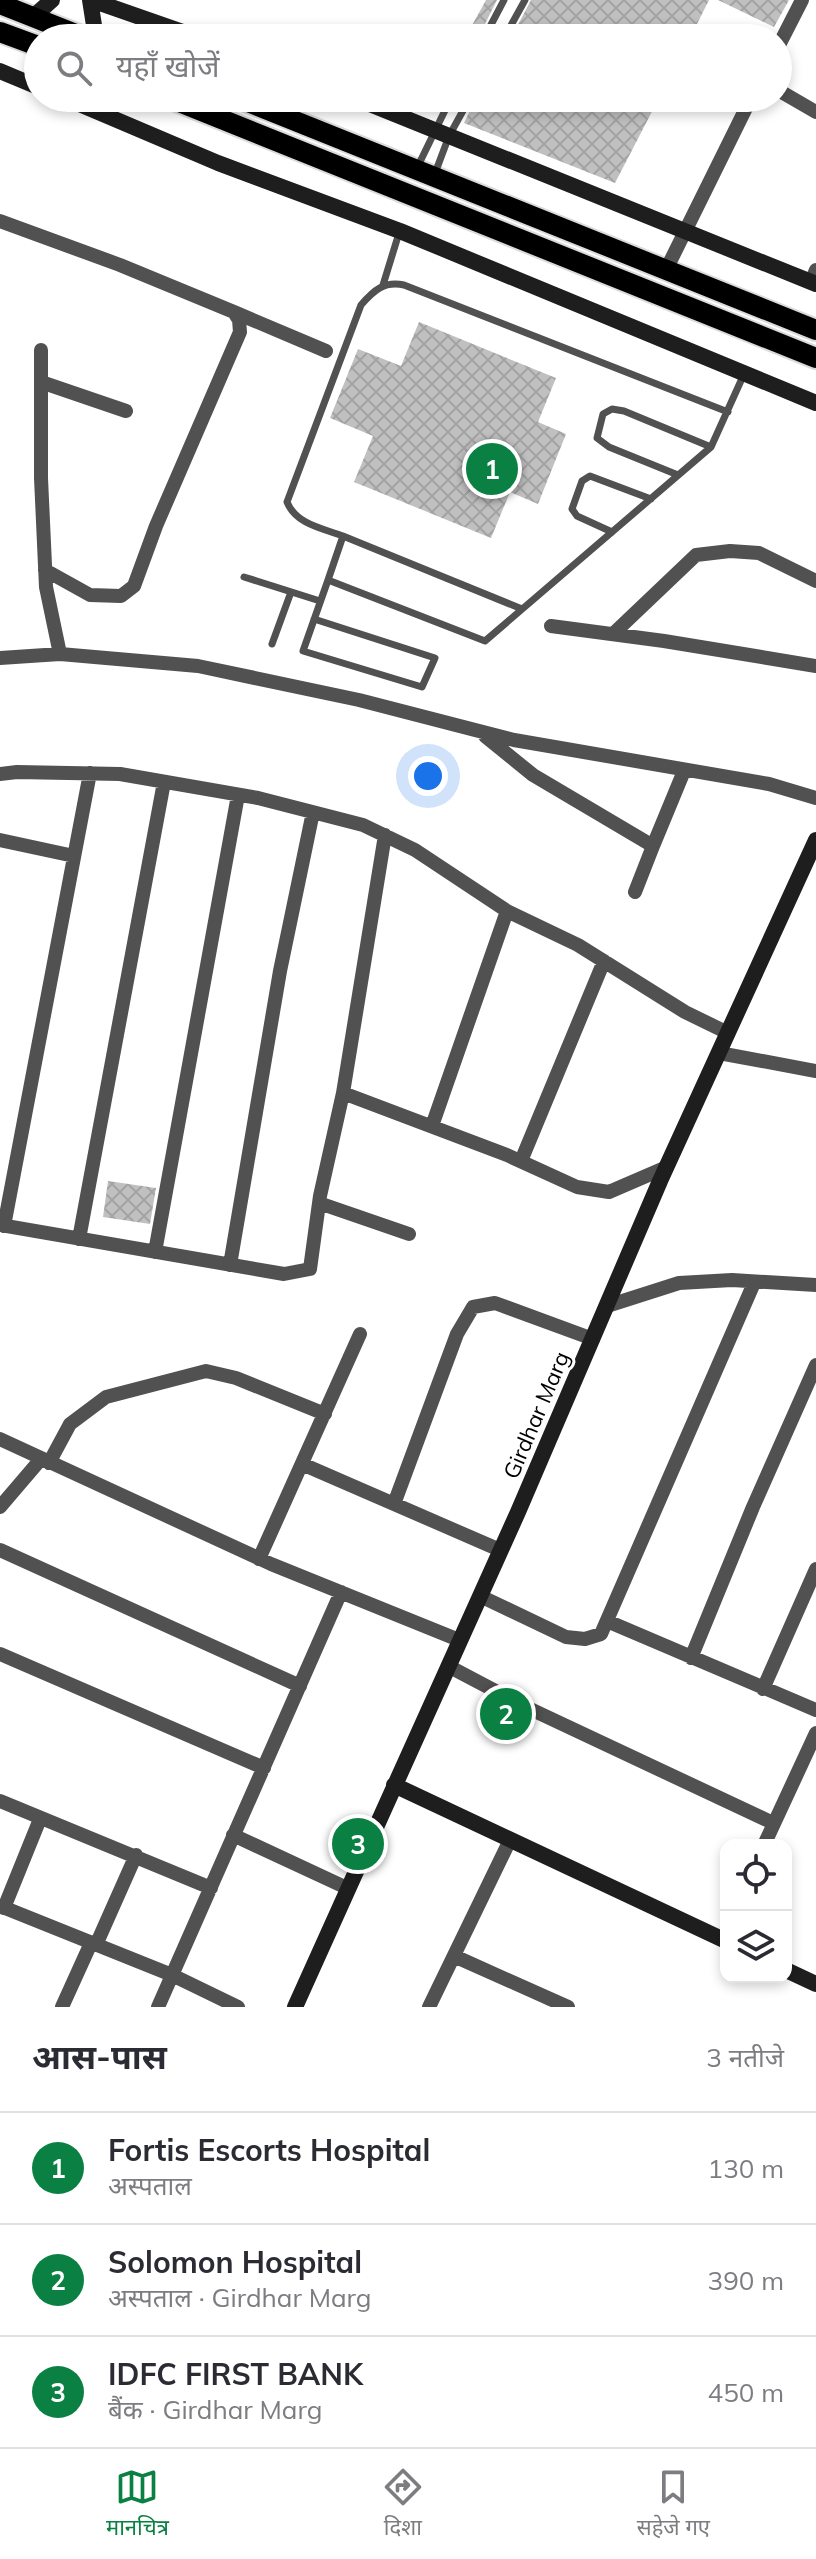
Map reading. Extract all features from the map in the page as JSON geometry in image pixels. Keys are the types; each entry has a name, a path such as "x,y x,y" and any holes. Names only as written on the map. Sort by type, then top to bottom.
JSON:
{"main road":[{"path":"0,4 51,24"},
{"path":"0,32 24,41"},
{"path":"204,112 816,358"},
{"path":"273,112 816,330"}],"street":[{"path":"33,17 52,0"},
{"path":"94,24 90,0 159,24"},
{"path":"790,24 802,0"},
{"path":"0,71 24,81"},
{"path":"792,98 816,112"},
{"path":"98,112 218,163 400,231 816,403"},
{"path":"389,112 814,279"},
{"path":"666,270 744,112"},
{"path":"0,221 120,265 326,351"},
{"path":"45,570 90,595 121,596 134,586 156,526 240,332 239,320 234,312"},
{"path":"41,350 46,587 60,654"},
{"path":"41,382 126,411"},
{"path":"613,634 696,555 730,551 759,553 816,581"},
{"path":"551,626 816,666"},
{"path":"0,658 60,654 198,666 359,700 514,740 769,784 816,798"},
{"path":"481,732 533,775 653,846"},
{"path":"635,892 684,771"},
{"path":"90,773 2,1225 284,1274 310,1269 319,1203 343,1093 385,835"},
{"path":"0,774 120,774 238,795 363,825 415,850 507,911 578,945 685,1012 728,1033"},
{"path":"79,1239 164,782"},
{"path":"155,1252 238,795"},
{"path":"230,1265 280,971 313,812"},
{"path":"0,840 74,856"},
{"name":"Girdhar Marg","path":"295,2007 480,1596 664,1174 816,840"},
{"path":"432,1126 507,911"},
{"path":"521,1161 604,961"},
{"path":"719,1053 816,1071"},
{"path":"343,1093 521,1161 577,1187 609,1192 664,1174"},
{"path":"319,1203 409,1234"},
{"path":"607,1306 679,1283 732,1280 816,1285"},
{"path":"480,1596 566,1637 585,1639 601,1634 754,1283"},
{"path":"394,1504 457,1334 473,1307 495,1303 593,1339"},
{"path":"259,1559 360,1334"},
{"path":"691,1658 810,1395 816,1365"},
{"path":"0,1507 45,1461 70,1424 106,1397 206,1371 236,1378 325,1414"},
{"path":"0,1439 259,1559 459,1640"},
{"path":"302,1464 500,1550"},
{"path":"0,1550 300,1686"},
{"path":"763,1689 816,1569"},
{"path":"158,2007 341,1592"},
{"path":"607,1621 816,1710"},
{"path":"0,1654 264,1768"},
{"path":"448,1666 526,1707 773,1823"},
{"path":"766,1839 816,1733"},
{"path":"394,1785 720,1936"},
{"path":"0,1801 211,1888"},
{"path":"40,1819 2,1907 172,1975 238,2007"},
{"path":"233,1835 347,1888"},
{"path":"429,2007 510,1840"},
{"path":"62,2007 136,1855"},
{"path":"454,1956 568,2007"},
{"path":"792,1973 816,1984"}],"lane":[{"path":"491,24 504,0"},
{"path":"512,24 525,0"},
{"path":"425,172 447,112"},
{"path":"425,172 441,133 458,112"},
{"path":"383,285 400,231"},
{"path":"522,609 307,523 292,513 287,502 361,305 372,292 383,285 404,285 728,412"},
{"path":"328,580 485,641 711,447 744,374"},
{"path":"678,475 609,447 597,438 603,414 612,409 624,411 711,447"},
{"path":"612,532 577,516 572,509 582,481 590,476 605,479 651,499"},
{"path":"314,619 435,658 422,687 303,651 320,601 343,536"},
{"path":"244,577 320,601"},
{"path":"272,644 291,592"}],"building":[{"path":"486,0 497,0 485,24 473,24"},
{"path":"531,0 709,0 697,24 518,24"},
{"path":"718,0 789,0 776,24 768,24"},
{"path":"469,112 652,112 615,183 464,123"},
{"path":"419,322 556,378 538,422 566,434 538,504 510,492 491,538 354,482 373,436 330,418 358,349 401,366"},
{"path":"108,1181 156,1188 150,1224 103,1217"},
{"path":"496,1703 522,1716 512,1732 487,1717"}],"place":[{"name":"Fortis Escorts Hospital","path":"492,469"},
{"name":"Solomon Hospital","path":"506,1714"},
{"name":"IDFC FIRST BANK","path":"358,1844"}]}
